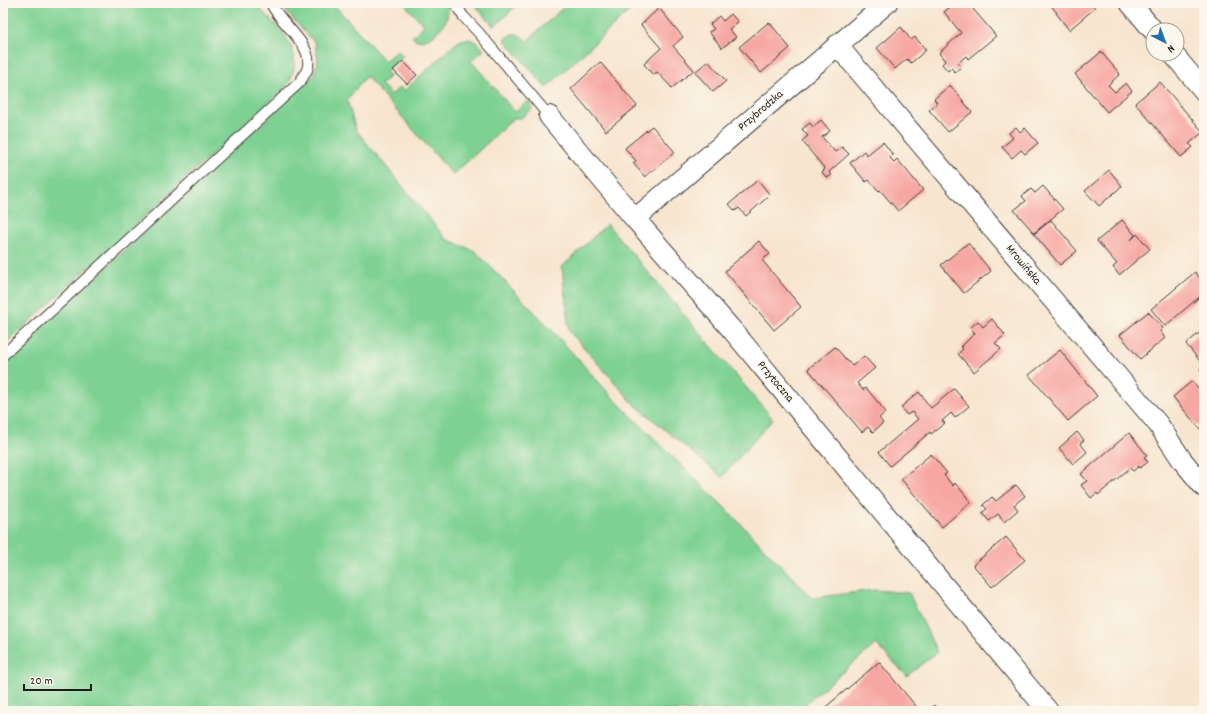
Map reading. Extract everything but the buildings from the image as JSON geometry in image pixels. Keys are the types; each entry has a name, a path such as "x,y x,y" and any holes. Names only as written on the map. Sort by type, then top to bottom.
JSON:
{"street":[{"name":"Przybrodzka","path":"635,219 887,3"},
{"path":"1130,3 1146,22"},
{"name":"Mrowińska","path":"837,45 1158,424 1182,460 1204,487"},
{"path":"1180,62 1204,91"},
{"name":"Przytoczna","path":"548,116 635,219 734,331 1048,711"}],"lane":[{"path":"3,355 300,82 307,70 308,60 306,52 301,43 279,18 271,3"},
{"path":"455,3 463,16 548,116"}],"green space":[{"path":"3,3 255,3 279,29 291,45 294,55 294,64 291,79 284,89 3,346"},
{"path":"282,3 332,3 385,61 397,50 403,56 386,71 390,76 381,84 391,95 400,87 404,91 459,41 467,39 474,41 481,46 484,50 471,61 515,112 528,101 533,108 521,118 514,118 453,175 366,76 347,100 356,130 446,239 475,251 548,326 614,399 731,514 812,598 875,590 909,593 937,652 907,676 876,644 797,711 3,711 3,363 314,75 318,61 315,43 283,8"},
{"path":"403,3 446,3 448,12 446,20 439,30 430,38 421,41 415,39 412,37 424,25"},
{"path":"473,3 519,3 494,27"},
{"path":"568,3 638,3 546,88 504,39 516,34 527,41"},
{"path":"607,224 773,419 722,477 634,404 569,331 562,267"}]}
